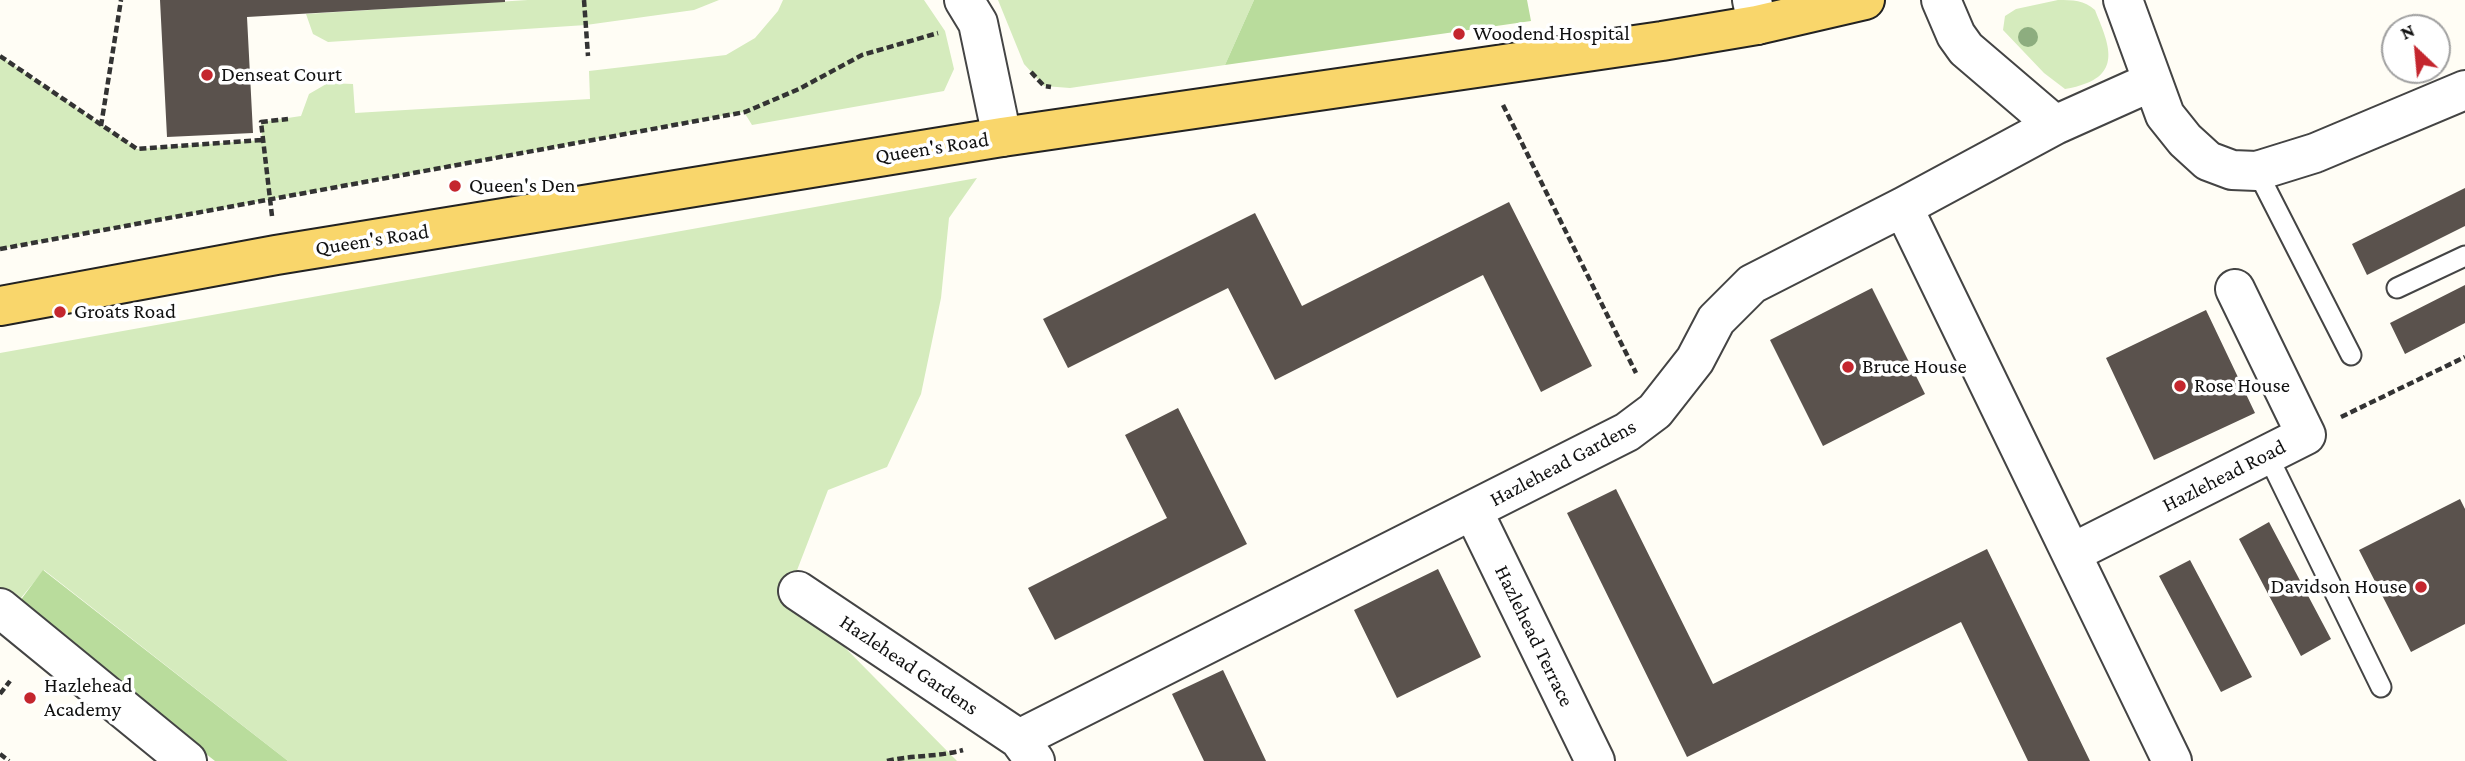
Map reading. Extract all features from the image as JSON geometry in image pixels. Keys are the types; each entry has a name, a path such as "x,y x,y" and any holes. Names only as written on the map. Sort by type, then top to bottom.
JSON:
{"main road":[{"name":"Queen's Road","path":"0,306 276,255 1002,137 1662,41 1754,12 1865,0"}],"street":[{"path":"1941,0 1956,35 1966,49 2055,125"},
{"path":"2123,0 2165,116 2185,141 2208,161 2232,170 2257,171 2315,153 2463,97"},
{"path":"971,12 1002,137"},
{"name":"Hazlehead Gardens","path":"799,591 1027,750 1472,511 1627,432 1655,411 1695,360 1716,320 1752,284 2055,125 2151,82"},
{"path":"1903,207 2172,761"},
{"name":"Hazlehead Road","path":"2073,553 2306,435 2235,289"},
{"name":"Hazlehead Terrace","path":"1472,511 1595,761"},
{"path":"0,608 185,760"}],"lane":[{"path":"2257,171 2351,355"},
{"path":"2397,288 2465,256"},
{"path":"2267,454 2381,687"}],"path":[{"path":"101,126 121,0"},
{"path":"584,0 587,55"},
{"path":"0,248 745,112 799,89 862,55 971,12"},
{"path":"0,57 137,149 263,140"},
{"path":"1024,64 1044,86 1057,87"},
{"path":"1483,67 1655,411"},
{"path":"276,255 261,121 288,119"},
{"path":"2306,435 2465,357"},
{"path":"0,694 10,681"},
{"path":"887,761 906,756 949,754 970,747 1027,750"},
{"path":"0,754 9,761"}],"green space":[{"path":"528,0 719,0 694,10 586,25 328,42 313,34 306,14"},
{"path":"783,0 924,0 945,31 954,69 944,91 752,125 744,112 0,249 0,56 137,149 262,140 261,122 301,116 309,94 328,83 353,84 355,113 590,99 589,71 726,55 755,38 778,11"},
{"path":"998,0 1254,0 1225,65 1070,88 1044,86 1024,64"},
{"path":"1254,0 1527,0 1531,21 1225,65"},
{"path":"2058,0 2082,2 2095,10 2108,51 2105,69 2098,77 2065,89 2044,73 2003,30 2005,16 2016,9"},
{"path":"977,178 949,218 941,298 921,394 887,467 828,490 789,591 957,761 288,761 44,570 16,604 0,590 0,353"},
{"path":"43,570 288,761 215,761 17,605"}],"building":[{"name":"Denseat Court","path":"160,0 505,2 247,17 253,133 167,137"},
{"path":"2465,188 2465,226 2367,275 2352,244"},
{"path":"1509,202 1592,366 1541,392 1483,275 1275,380 1228,288 1068,368 1043,319 1255,213 1302,306"},
{"path":"2465,285 2465,323 2405,354 2390,323"},
{"name":"Bruce House","path":"1872,288 1925,394 1823,446 1770,340"},
{"name":"Rose House","path":"2206,310 2255,413 2154,460 2106,358"},
{"path":"1178,408 1247,544 1055,640 1028,588 1167,518 1125,435"},
{"path":"1616,489 1713,684 1987,549 2090,761 2028,761 1961,622 1687,757 1567,513"},
{"name":"Davidson House","path":"2460,499 2465,509 2465,624 2411,652 2359,550"},
{"path":"2269,522 2331,639 2301,656 2239,539"},
{"path":"2190,560 2252,677 2221,692 2159,576"},
{"path":"1438,569 1481,657 1397,698 1354,610"},
{"path":"1223,670 1266,761 1204,761 1172,694"}],"place":[{"name":"Woodend Hospital","path":"1459,34"},
{"name":"Denseat Court","path":"207,75"},
{"name":"Queen's Den","path":"455,186"},
{"name":"Groats Road","path":"60,312"},
{"name":"Bruce House","path":"1848,367"},
{"name":"Rose House","path":"2180,386"},
{"name":"Davidson House","path":"2421,587"},
{"name":"Hazlehead Academy","path":"30,698"}]}
